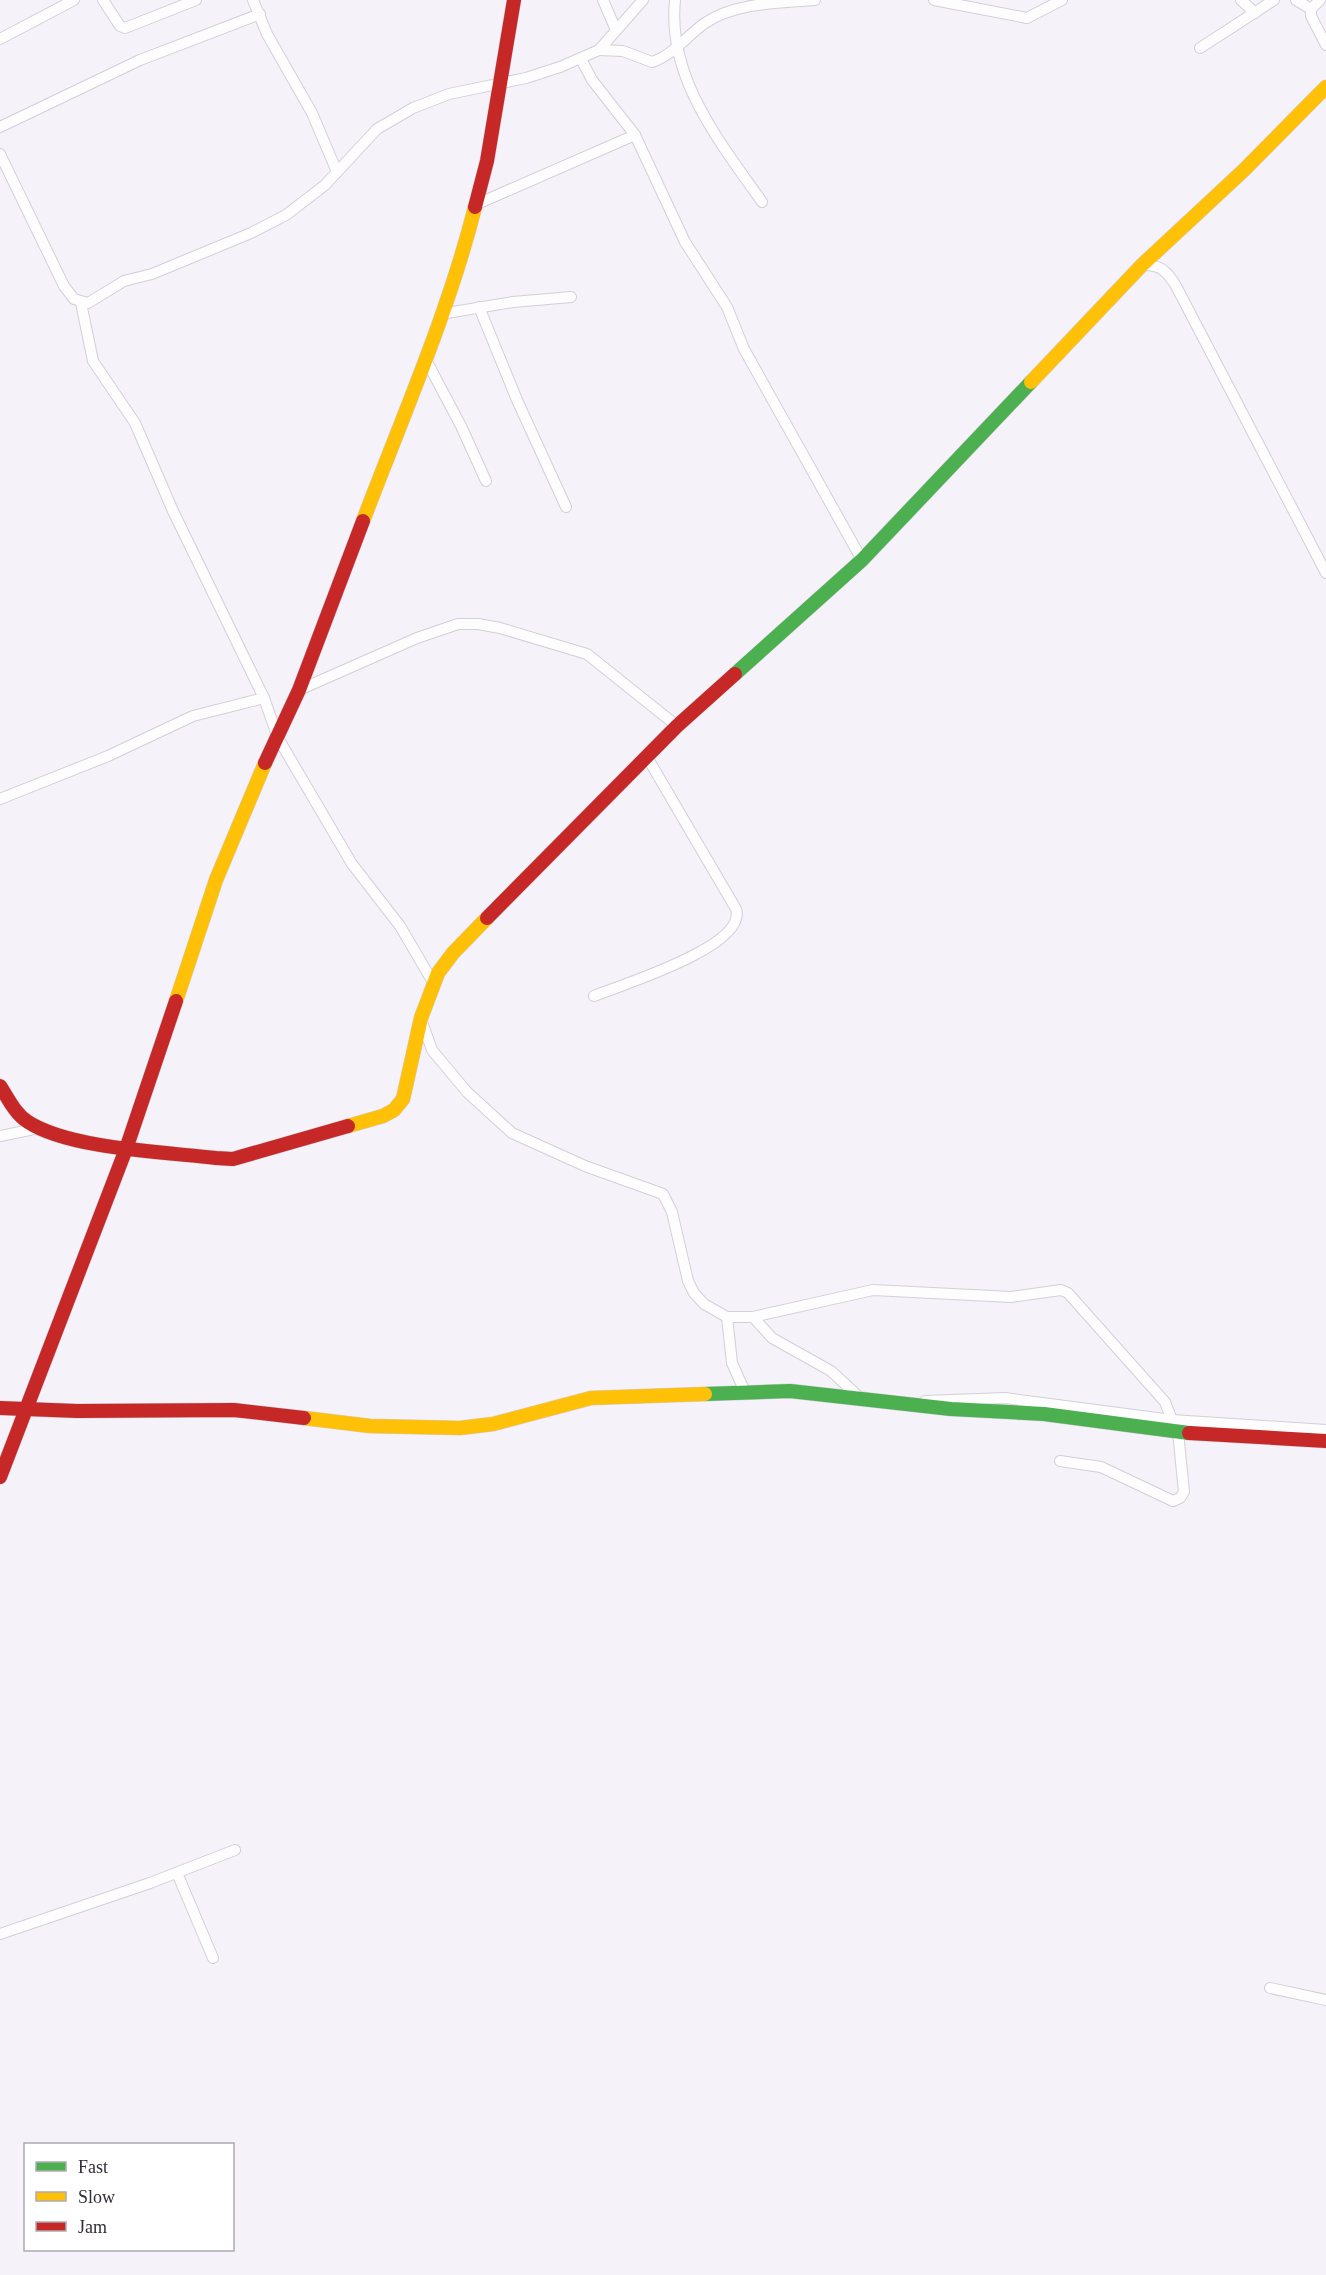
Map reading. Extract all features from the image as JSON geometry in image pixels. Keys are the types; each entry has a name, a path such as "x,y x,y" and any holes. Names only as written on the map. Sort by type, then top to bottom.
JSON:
{"street":[{"path":"0,39 74,0"},
{"path":"103,0 114,18 125,28 196,0"},
{"path":"0,127 267,0"},
{"path":"0,1477 126,1149 216,880 251,792 299,690 441,314 477,204 514,0"},
{"path":"603,0 616,30"},
{"path":"81,303 88,303 124,281 152,274 251,233 286,215 337,172 357,147 377,129 413,108 448,94 526,78 581,59 599,50 643,0"},
{"path":"675,0 676,48 683,73 707,120 762,202"},
{"path":"599,50 623,51 652,62 676,48 705,24 729,12 763,5 815,0"},
{"path":"934,0 1027,18 1062,0"},
{"path":"1241,0 1255,13"},
{"path":"1200,48 1274,0"},
{"path":"1296,0 1311,9"},
{"path":"1320,0 1311,9 1311,16 1326,45"},
{"path":"256,6 267,34 312,113 337,172"},
{"path":"581,59 592,80 635,135 686,242 726,307 744,349 862,560"},
{"path":"0,1086 22,1117 39,1127 77,1140 126,1149 167,1151 212,1159 233,1160 383,1116 400,1105 421,1018 444,963 453,952 677,726 862,560 1142,265 1244,170 1326,87"},
{"path":"477,204 635,135"},
{"path":"0,154 64,286 81,303 93,361 135,423 173,512 264,698 278,738 352,864 400,926 434,984"},
{"path":"1142,265 1155,264 1163,268 1176,286 1326,573"},
{"path":"441,314 479,307 571,297"},
{"path":"479,307 517,400 566,507"},
{"path":"425,358 461,426 486,482"},
{"path":"299,690 417,638 458,624 478,624 500,628 587,654 677,726"},
{"path":"0,799 108,756 193,716 264,698"},
{"path":"594,996 698,954 730,932 737,920 736,909 647,757"},
{"path":"421,1018 432,1050 467,1092 512,1133 585,1166 663,1194 672,1212 688,1281 694,1293 704,1304 727,1317 753,1317 873,1290 1011,1297 1061,1290 1068,1293 1165,1402 1175,1426 1184,1492 1180,1498 1173,1501 1101,1467 1060,1461"},
{"path":"0,1136 39,1127"},
{"path":"727,1317 732,1363 745,1392"},
{"path":"753,1317 772,1338 831,1371 859,1397"},
{"path":"0,1408 234,1410 370,1426 460,1428 492,1424 591,1398 790,1391 951,1409 1044,1414 1326,1441"},
{"path":"1175,1426 1326,1430"},
{"path":"0,1934 177,1873 235,1850"},
{"path":"177,1873 213,1958"},
{"path":"1270,1988 1326,2000"}],"traffic: fast":[{"path":"735,674 862,560 1031,382"},
{"path":"705,1394 790,1391 951,1409 1044,1414 1189,1433"}],"traffic: slow":[{"path":"1031,382 1142,265 1244,170 1326,87"},
{"path":"363,521 452,287 475,207"},
{"path":"176,1001 216,880 265,763"},
{"path":"348,1126 383,1116 394,1110 403,1099 421,1018 438,973 453,953 487,918"},
{"path":"304,1418 370,1426 460,1428 493,1424 591,1398 705,1394"}],"traffic: jam":[{"path":"475,207 487,161 514,0"},
{"path":"265,763 299,690 363,521"},
{"path":"487,918 677,726 735,674"},
{"path":"0,1477 126,1149 176,1001"},
{"path":"0,1086 19,1115 46,1131 92,1144 145,1151 233,1159 348,1126"},
{"path":"0,1408 77,1411 234,1410 304,1418"},
{"path":"1189,1433 1326,1441"}]}
